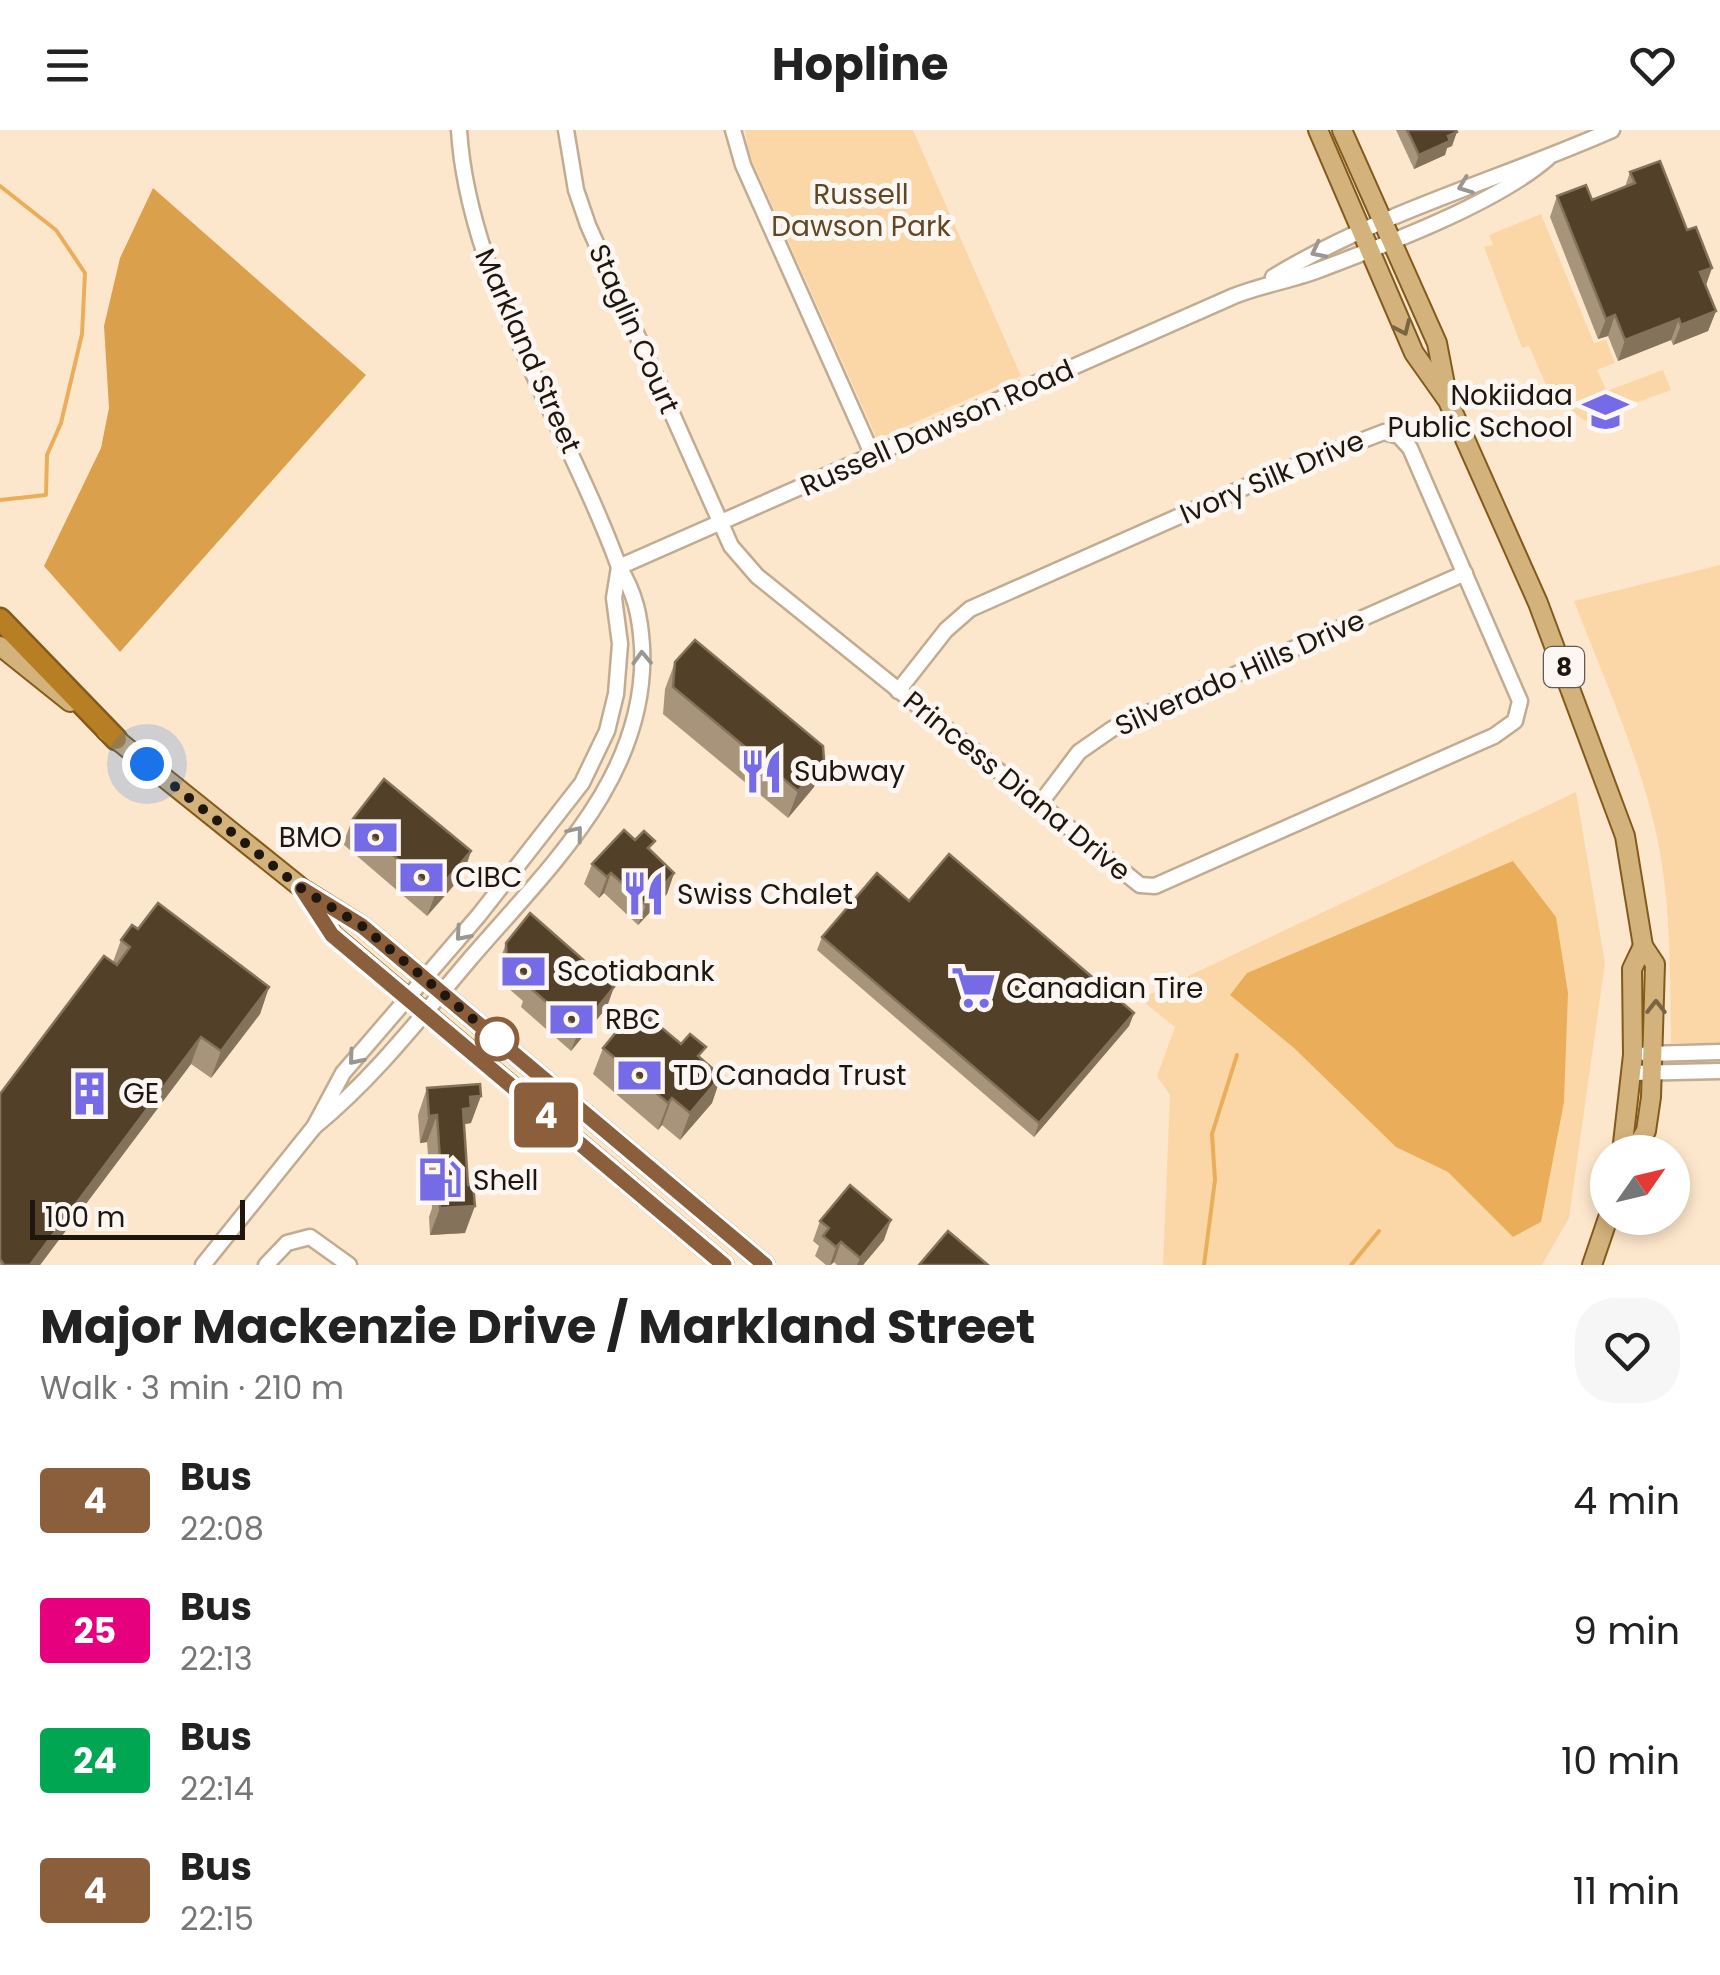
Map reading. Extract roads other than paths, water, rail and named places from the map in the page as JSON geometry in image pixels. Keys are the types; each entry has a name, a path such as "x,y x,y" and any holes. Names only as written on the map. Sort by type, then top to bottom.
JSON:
{"highway":[{"path":"0,620 116,739"}],"main road":[{"name":"8","path":"1318,130 1414,354 1448,401 1538,603 1606,777 1625,836 1642,946 1656,964 1654,1063 1643,1135"},
{"name":"8","path":"1342,130 1437,343 1448,401"},
{"path":"0,646 302,889 362,926 765,1265"},
{"path":"302,889 332,935 724,1265"},
{"name":"8","path":"1622,1135 1632,1064 1632,969 1642,946"},
{"path":"1592,1265 1602,1235"}],"street":[{"name":"Markland Street","path":"314,1127 361,1088 584,823 625,752 640,698 642,653 636,593 619,567 484,252 466,189 459,130"},
{"name":"Staglin Court","path":"566,130 572,176 588,226 720,523"},
{"path":"733,130 742,165 873,456"},
{"name":"Russell Dawson Road","path":"619,567 1256,288 1360,232 1462,186 1548,158 1612,130"},
{"name":"Russell Dawson Road","path":"1256,288 1322,269 1392,240 1532,172 1548,158"},
{"name":"Ivory Silk Drive","path":"898,690 946,630 970,609 1374,433 1392,432 1406,441 1517,691 1519,712"},
{"name":"Princess Diana Drive","path":"720,523 743,564 1134,881 1156,886 1494,736 1508,729 1519,712"},
{"name":"Markland Street","path":"204,1265 314,1127 343,1073 566,807 595,758 618,682 614,598 619,567"},
{"name":"Silverado Hills Drive","path":"1039,805 1079,752 1112,729 1466,574"},
{"path":"1632,1064 1720,1052"},
{"path":"1654,1063 1720,1071"},
{"path":"266,1265 287,1243 310,1237 349,1265"}],"waterway":[{"path":"0,186 56,230 85,273 82,334 61,423 47,455 46,495 0,500"},
{"path":"1204,1265 1215,1180 1212,1134 1237,1055"},
{"path":"1351,1265 1379,1231"}],"place":[{"name":"Nokiidaa Public School","path":"1606,411"},
{"name":"Subway","path":"761,771"},
{"name":"BMO","path":"375,837"},
{"name":"CIBC","path":"422,877"},
{"name":"Swiss Chalet","path":"644,894"},
{"name":"Scotiabank","path":"524,971"},
{"name":"Canadian Tire","path":"973,988"},
{"name":"RBC","path":"572,1019"},
{"name":"TD Canada Trust","path":"640,1075"},
{"name":"GE","path":"90,1093"},
{"name":"Shell","path":"440,1180"}],"park label":[{"name":"Russell Dawson Park","path":"861,210"}]}
